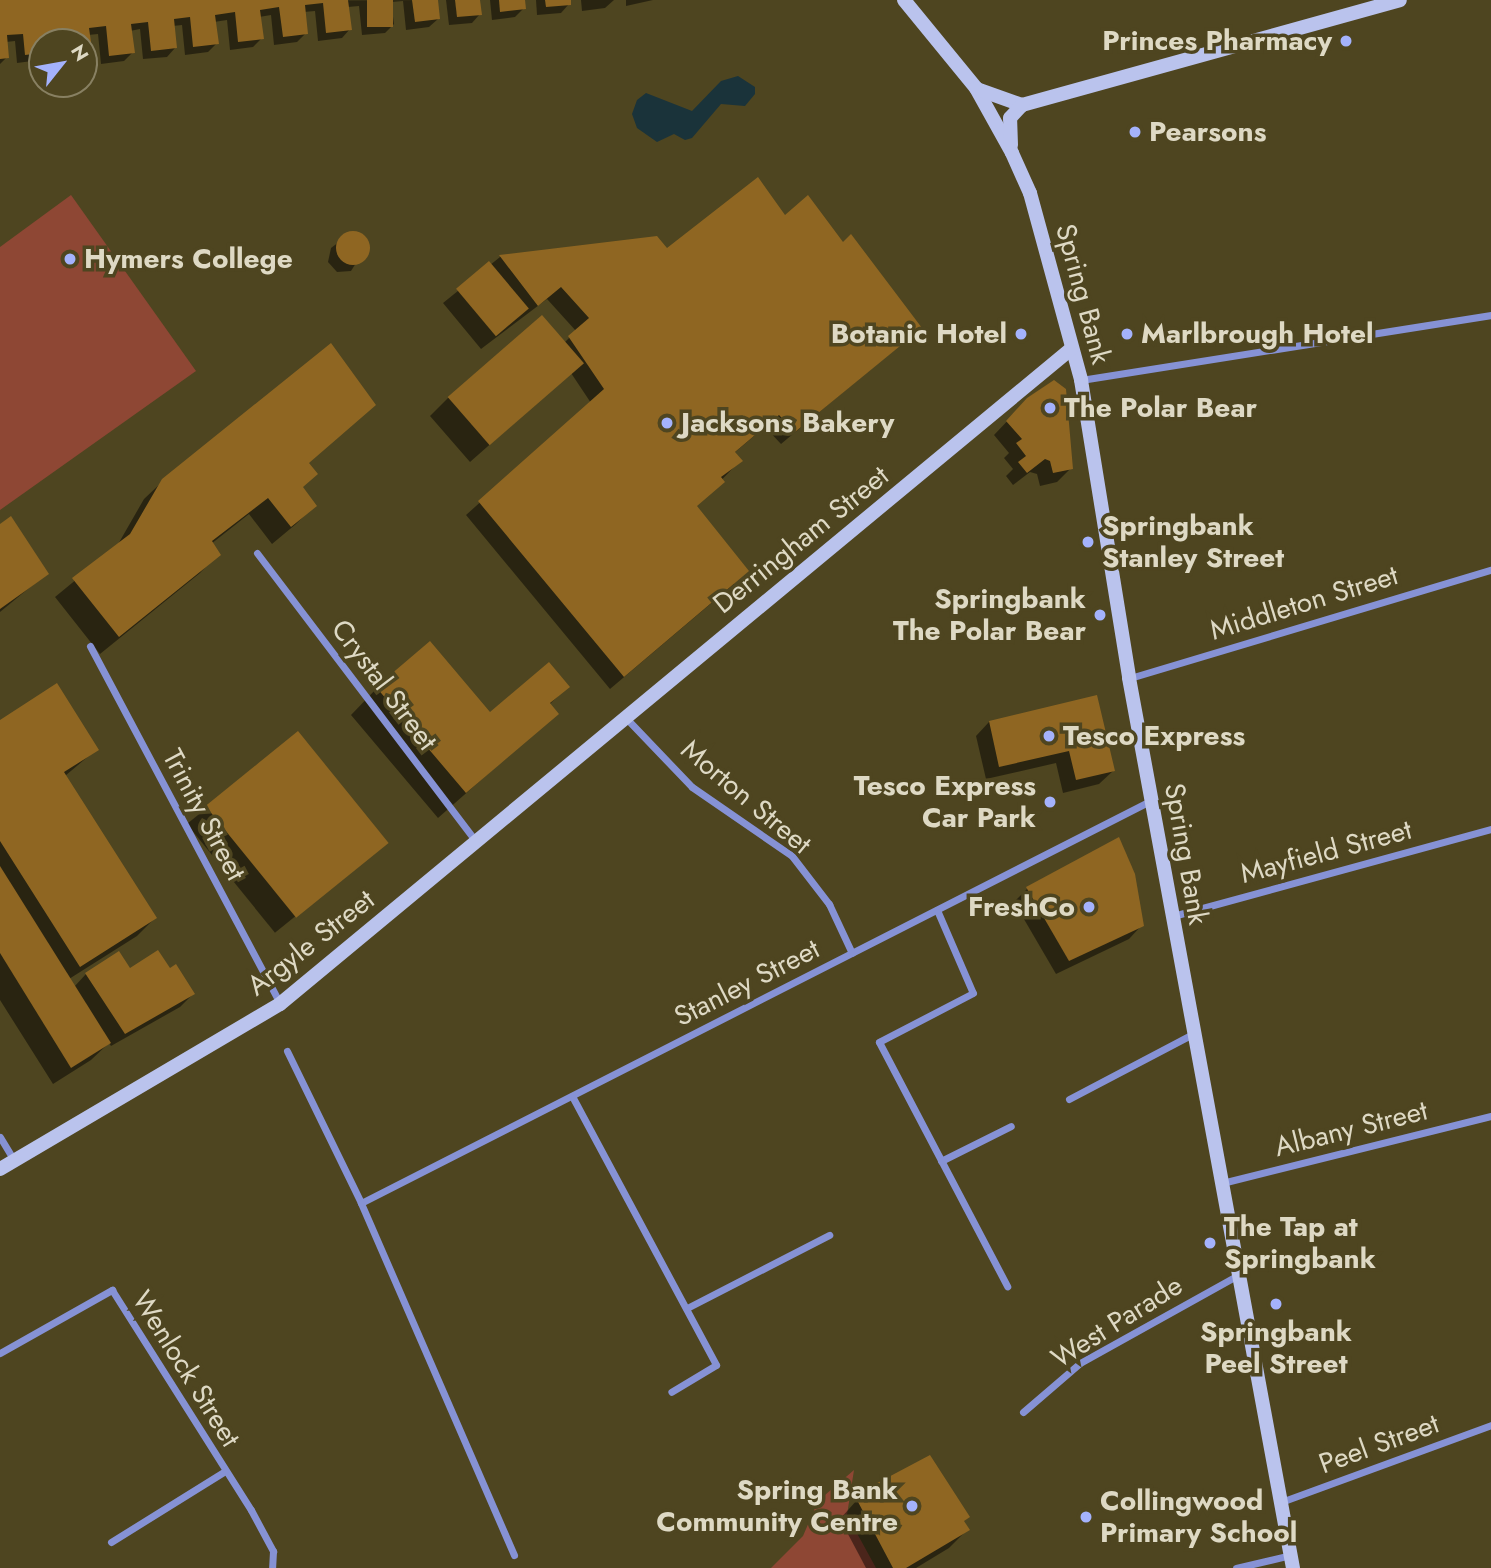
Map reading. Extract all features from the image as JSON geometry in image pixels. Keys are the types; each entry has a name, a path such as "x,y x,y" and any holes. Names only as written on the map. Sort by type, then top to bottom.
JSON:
{"street":[{"name":"Spring Bank","path":"904,0 976,88 1012,153 1030,193 1081,380 1129,678 1292,1562"},
{"path":"976,88 1022,105 1400,0"},
{"name":"Spring Bank","path":"1012,153 1010,118 1022,105"},
{"path":"1081,380 1491,315"},
{"name":"Derringham Street","path":"625,716 1072,348"},
{"name":"Crystal Street","path":"257,553 477,842"},
{"name":"Middleton Street","path":"1129,678 1491,570"},
{"name":"Trinity Street","path":"90,646 279,1004"},
{"name":"Argyle Street","path":"0,1169 279,1004 477,842 625,716"},
{"name":"Morton Street","path":"625,716 692,787 792,856 829,904 852,953"},
{"name":"Stanley Street","path":"361,1203 1152,799"},
{"name":"Mayfield Street","path":"1172,916 1491,829"},
{"path":"937,910 973,993 879,1042 1007,1286"},
{"path":"1069,1099 1193,1034"},
{"path":"287,1051 361,1203 514,1555"},
{"path":"572,1096 716,1366 671,1392"},
{"name":"Albany Street","path":"1222,1183 1491,1115"},
{"path":"941,1161 1011,1126"},
{"path":"0,1138 14,1160"},
{"path":"687,1308 829,1236"},
{"name":"West Parade","path":"1023,1412 1080,1363 1238,1275"},
{"name":"Wenlock Street","path":"0,1353 112,1290 274,1551 272,1568"},
{"name":"Peel Street","path":"1281,1502 1491,1425"},
{"name":"Wenlock Street","path":"111,1542 225,1471"},
{"path":"1236,1568 1292,1562"}],"shaded area":[{"name":"Hymers College","path":"71,195 196,371 0,510 0,247"},
{"path":"854,1470 847,1515 876,1568 771,1568 803,1536 818,1501"}],"water":[{"path":"738,76 755,87 755,94 745,106 721,104 692,138 685,140 674,134 657,142 637,128 632,114 637,100 646,93 692,111 721,81"}],"building":[{"path":"0,0 348,0 352,30 326,33 323,3 305,5 308,34 283,37 279,7 260,10 264,39 238,42 235,12 215,15 219,44 193,47 190,17 174,19 177,48 151,51 148,22 131,24 135,53 109,56 106,26 28,28 28,55 25,55 23,34 7,35 9,58 0,59"},
{"path":"367,0 393,0 393,27 367,27"},
{"path":"412,0 438,0 440,19 415,22"},
{"path":"455,0 480,0 482,15 457,17"},
{"path":"499,0 525,0 526,9 500,12"},
{"path":"545,0 571,0 571,5 546,7"},
{"name":"Jacksons Bakery","path":"758,177 785,215 808,195 843,242 851,234 922,328 795,432 779,415 735,452 743,461 721,477 725,482 697,506 749,571 624,677 478,501 604,389 568,336 589,318 561,287 538,306 499,255 657,236 667,248"},
{"path":"353,231 365,236 370,248 365,260 353,265 341,260 336,248 341,236"},
{"path":"489,261 529,308 496,336 456,289"},
{"path":"542,315 584,363 490,445 448,397"},
{"path":"331,343 376,405 309,463 318,474 303,487 317,506 291,527 268,498 212,541 221,555 119,637 72,578 130,534 162,479"},
{"path":"1054,380 1066,389 1073,469 1053,473 1050,461 1045,459 1027,473 1018,462 1026,456 1016,443 1022,439 1006,421 1027,398"},
{"path":"11,516 49,574 0,609 0,524"},
{"path":"430,641 490,712 549,662 570,687 550,703 559,714 466,793 376,687"},
{"path":"57,683 99,750 64,772 157,918 80,967 0,841 0,720"},
{"name":"Tesco Express","path":"1097,695 1115,771 1076,780 1069,751 999,767 989,721"},
{"path":"298,731 389,843 296,918 206,806"},
{"name":"FreshCo","path":"1119,837 1135,874 1144,926 1069,961 1026,887"},
{"path":"0,866 111,1043 71,1068 0,953"},
{"path":"158,950 170,968 176,964 195,994 125,1034 85,973 119,951 130,968"},
{"name":"Spring Bank Community Centre","path":"930,1455 970,1517 964,1521 970,1530 906,1568 893,1568 857,1500 867,1494 864,1490"}],"place":[{"name":"Princes Pharmacy","path":"1346,41"},
{"name":"Pearsons","path":"1135,132"},
{"name":"Hymers College","path":"70,259"},
{"name":"Botanic Hotel","path":"1021,334"},
{"name":"Marlbrough Hotel","path":"1127,334"},
{"name":"The Polar Bear","path":"1050,408"},
{"name":"Jacksons Bakery","path":"667,423"},
{"name":"Springbank Stanley Street","path":"1088,542"},
{"name":"Springbank The Polar Bear","path":"1100,615"},
{"name":"Tesco Express","path":"1049,736"},
{"name":"Tesco Express Car Park","path":"1050,802"},
{"name":"FreshCo","path":"1089,907"},
{"name":"The Tap at Springbank","path":"1210,1243"},
{"name":"Springbank Peel Street","path":"1276,1304"},
{"name":"Spring Bank Community Centre","path":"912,1506"},
{"name":"Collingwood Primary School","path":"1086,1517"}]}
